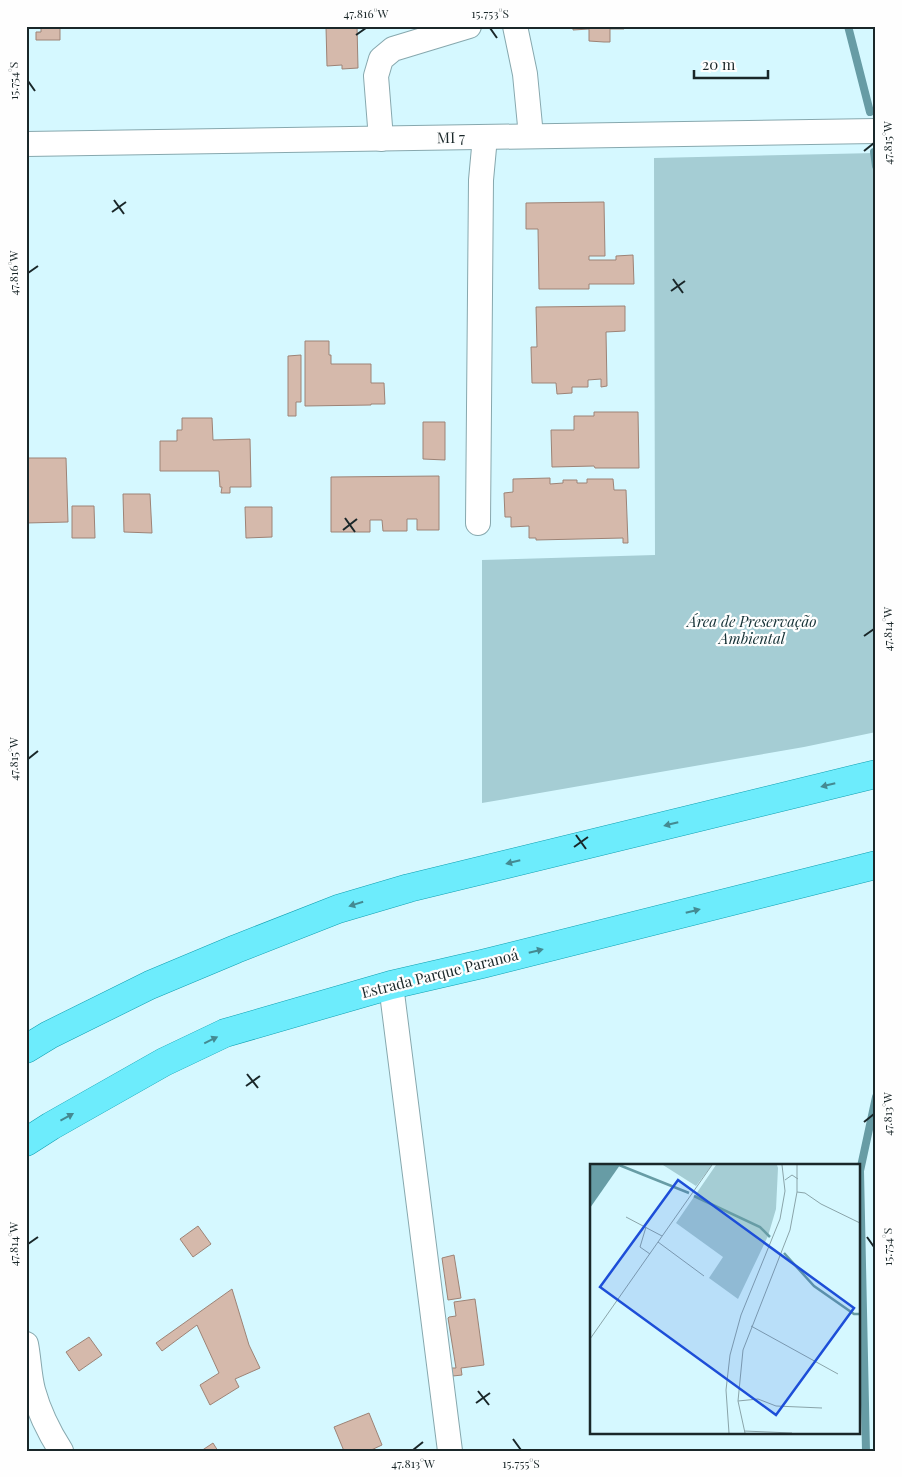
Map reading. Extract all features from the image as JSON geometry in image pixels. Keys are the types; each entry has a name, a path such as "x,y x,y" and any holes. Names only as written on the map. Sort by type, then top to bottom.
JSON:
{"main road":[{"path":"26,1049 150,985 338,909 409,888 876,774"},
{"name":"Estrada Parque Paranoá","path":"26,1142 50,1126 164,1062 224,1033 391,985 876,865"}],"street":[{"path":"381,139 376,76 381,59 393,49 469,26"},
{"path":"515,26 525,74 532,136"},
{"name":"MI 7","path":"26,144 876,132"},
{"path":"478,523 480,180 484,137"},
{"path":"391,985 450,1451"},
{"path":"26,1344 33,1389 41,1414 61,1451"}],"green space":[{"name":"Área de Preservação Ambiental","path":"876,153 876,732 804,747 482,803 482,560 655,555 654,158"}],"building":[{"path":"357,26 358,68 342,69 342,65 327,66 326,27"},
{"path":"573,26 625,26 624,29 610,29 610,42 604,42 589,41 589,29 573,30"},
{"path":"41,27 60,27 60,40 36,40 36,32 41,32"},
{"path":"604,202 605,256 589,256 589,260 616,260 616,256 633,255 634,284 589,284 589,289 539,289 538,229 526,229 526,203"},
{"path":"625,306 625,331 606,332 607,386 601,387 601,379 588,380 588,387 572,387 572,393 557,394 556,383 532,383 531,347 537,347 536,307"},
{"path":"305,341 329,341 331,364 371,364 371,383 384,383 385,404 305,406"},
{"path":"301,355 301,402 296,402 296,416 288,416 288,356"},
{"path":"594,412 638,412 639,468 552,467 551,430 574,430 574,416 594,416"},
{"path":"182,418 212,418 213,440 250,439 251,487 230,487 230,493 221,493 222,487 220,487 219,471 160,471 160,441 177,441 177,430 182,430"},
{"path":"423,422 445,422 445,460 423,459"},
{"path":"26,458 66,458 68,522 26,523"},
{"path":"439,476 439,530 417,530 417,519 407,519 407,531 383,531 382,520 370,520 370,532 331,532 331,477"},
{"path":"550,478 550,484 563,483 563,480 577,480 577,483 587,483 587,479 613,479 614,490 626,490 628,543 623,543 623,538 536,540 536,538 529,538 529,526 511,527 511,517 505,517 504,493 513,492 513,479"},
{"path":"123,494 150,494 152,533 124,532"},
{"path":"72,506 94,506 95,538 72,538"},
{"path":"245,507 272,507 272,537 246,538"},
{"path":"198,1226 211,1244 193,1257 180,1239"},
{"path":"454,1255 461,1298 448,1300 442,1258"},
{"path":"232,1289 249,1345 260,1368 235,1379 239,1387 210,1405 200,1385 219,1373 197,1325 162,1351 156,1343"},
{"path":"475,1299 484,1365 461,1368 462,1375 453,1376 451,1368 456,1368 448,1318 456,1316 454,1302"},
{"path":"89,1337 102,1355 79,1371 66,1352"},
{"path":"369,1413 382,1445 369,1451 344,1451 334,1427"},
{"path":"213,1443 218,1451 201,1451"}],"waterway":[{"path":"848,26 870,112"},
{"path":"874,152 876,166"},
{"path":"866,1451 860,1171 876,1097"}]}
